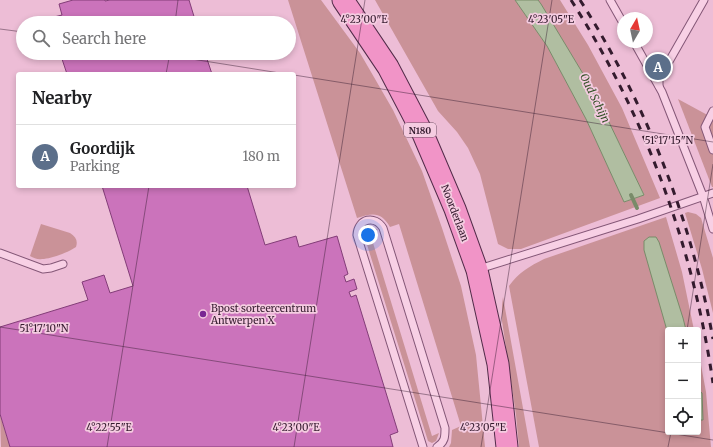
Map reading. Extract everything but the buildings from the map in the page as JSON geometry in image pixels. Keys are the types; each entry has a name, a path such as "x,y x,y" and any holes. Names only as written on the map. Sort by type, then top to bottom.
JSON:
{"main road":[{"name":"Noorderlaan","path":"343,0 388,67 423,134 455,209 477,270 498,364 507,447"}],"lane":[{"path":"610,0 617,12"},
{"path":"659,86 659,79 704,0"},
{"path":"637,48 659,86 703,196 713,229"},
{"path":"713,111 704,127 713,150"},
{"path":"477,270 638,219 713,193"},
{"path":"423,447 357,235 358,228 367,220 380,223 383,228 445,428 445,438 443,444 437,447"},
{"path":"0,253 43,269 63,264"}],"shaded area":[{"path":"288,0 321,0 360,53 393,110 422,171 461,286 476,355 485,447 449,447 451,443 452,430 461,426 399,224 390,227 383,218 372,214 357,218 296,25 296,16 293,16"},
{"path":"375,0 515,0 547,46 586,119 624,202 644,195 588,82 538,0 560,0 588,45 622,108 660,198 521,249 508,249 498,244 480,174 468,148 457,132 438,111"},
{"path":"678,99 713,118 713,187 712,187"},
{"path":"688,212 696,214 701,218 713,258 713,313 702,269 685,213"},
{"path":"666,217 682,272 693,327 665,327 665,435 701,435 701,365 706,392 711,447 539,447 509,286 516,277 525,270 544,259"},
{"path":"41,224 70,233 76,239 76,247 60,255 46,259 38,259 30,256"},
{"path":"372,227 378,230 370,233 432,436 439,433 436,441 432,443 428,441 364,235 367,230"},
{"path":"503,297 530,447 519,447 516,415 502,321"},
{"path":"0,415 10,447 1,447"}],"water":[{"path":"515,0 538,0 541,4 588,82 644,195 624,202 586,119 547,46"},
{"path":"649,237 656,237 659,242 685,327 666,327 644,250 644,241"},
{"path":"701,392 702,393 703,420 701,420"}],"waterway":[{"name":"Oud Schijn","path":"631,195 637,208"}],"railway":[{"path":"571,0 598,44 622,90 644,136 663,184 679,232 693,282 713,383"},
{"path":"580,0 604,39 626,80 663,163 679,206 692,250 704,294 713,339"}],"place":[{"name":"Goordijk","path":"658,67"},
{"name":"Bpost sorteercentrum Antwerpen X","path":"203,314"}]}
